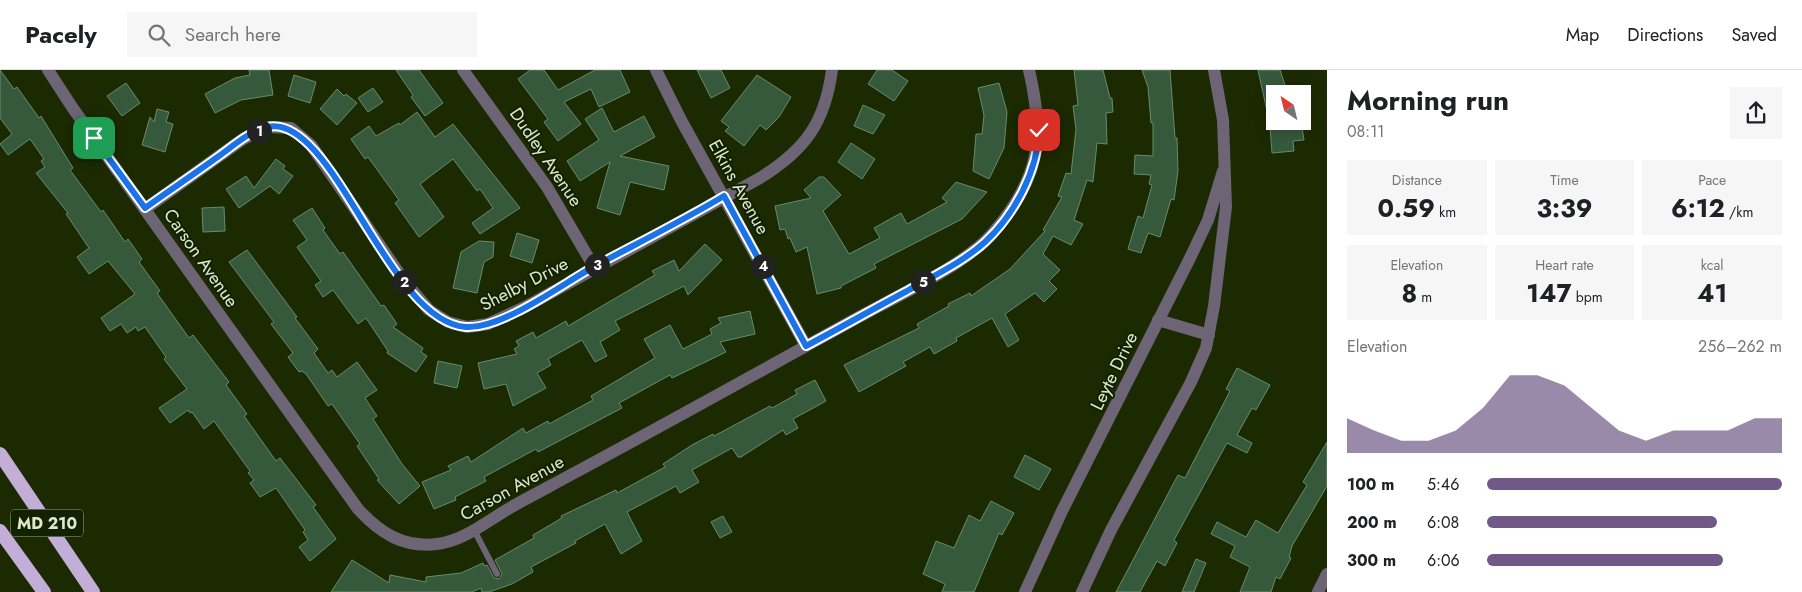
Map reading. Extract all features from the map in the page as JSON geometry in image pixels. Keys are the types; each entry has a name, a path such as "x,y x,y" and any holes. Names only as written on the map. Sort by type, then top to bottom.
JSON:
{"highway":[{"name":"MD 210","path":"0,454 93,592"},
{"name":"MD 210","path":"0,531 44,592"}],"street":[{"name":"Carson Avenue","path":"48,70 338,482 366,518 392,538 416,544 444,543 474,530 511,507 929,279 985,242 1002,221 1024,187 1038,140 1037,112 1029,70"},
{"name":"Dudley Avenue","path":"463,70 547,187 594,267"},
{"name":"Elkins Avenue","path":"656,70 681,120 806,346"},
{"name":"Shelby Drive","path":"145,208 243,139 268,127 291,128 311,145 413,294 429,310 448,322 467,327 488,324 525,307 594,267 770,172 806,140 821,117 832,70"},
{"name":"Leyte Drive","path":"1082,592 1111,530 1191,382 1206,348 1226,207 1224,120 1214,70"},
{"name":"Leyte Drive","path":"1025,592 1062,511 1208,220 1225,162"},
{"path":"1158,320 1209,335"},
{"path":"1318,592 1327,574"}],"lane":[{"path":"474,530 497,574"}],"building":[{"path":"0,70 14,89 17,87 39,118 41,116 73,168 70,170 101,212 103,210 125,242 128,239 142,259 139,262 160,291 157,293 189,338 193,335 229,382 226,385 247,414 244,416 276,461 280,458 316,505 313,507 336,539 310,561 299,547 308,540 303,532 305,530 276,488 260,497 250,483 254,480 248,473 250,471 214,421 204,429 192,412 190,413 188,410 170,423 159,408 187,389 164,359 166,357 145,327 138,331 136,327 127,333 121,324 110,331 101,318 135,294 108,261 89,274 77,257 89,248 66,214 68,213 36,173 45,167 41,161 44,159 30,139 8,155 0,144 12,134 0,118"},
{"path":"249,70 269,70 273,95 241,100 215,113 205,94 235,78 250,75"},
{"path":"396,70 419,70 443,103 425,116 411,97 413,95"},
{"path":"530,70 544,70 558,90 595,70 620,70 630,92 599,107 591,89 564,102 581,124 558,141 544,122 548,119 518,79"},
{"path":"697,70 721,70 730,88 711,98"},
{"path":"877,70 892,70 908,81 894,101 868,84"},
{"path":"1074,70 1103,70 1110,98 1112,98 1113,112 1106,113 1107,144 1097,143 1093,182 1087,180 1074,220 1083,224 1071,245 1053,236 1043,254 1060,270 1049,281 1057,289 1044,302 1035,293 1005,314 1019,340 1008,347 992,318 956,338 957,341 934,354 930,347 903,362 906,366 859,392 844,365 919,328 917,324 949,306 948,304 970,293 971,296 1010,269 1045,231 1043,230 1062,197 1058,196 1066,173 1071,174 1076,129 1073,106 1078,105"},
{"path":"1142,70 1170,70 1175,138 1177,138 1178,171 1174,200 1171,199 1160,237 1148,233 1141,253 1128,249 1138,216 1143,218 1152,185 1149,184 1151,175 1134,174 1135,155 1153,156 1153,123 1151,123 1148,87"},
{"path":"1258,70 1280,70 1285,85 1266,85 1266,106"},
{"path":"294,75 316,82 310,103 288,96"},
{"path":"757,75 791,97 779,117 766,130 760,125 744,146 725,131 729,127 721,121"},
{"path":"126,83 140,103 122,116 107,96"},
{"path":"999,83 1007,112 1004,148 989,179 973,171 976,134 982,134 984,115 978,88"},
{"path":"373,88 383,102 368,112 358,98"},
{"path":"337,89 344,96 346,94 357,103 337,125 320,109"},
{"path":"863,105 885,115 873,134 854,126"},
{"path":"602,108 614,132 644,116 655,137 620,156 669,166 664,190 630,182 620,215 597,208 610,162 580,181 567,161 599,140 585,119"},
{"path":"157,109 169,112 166,122 173,124 165,152 142,145 150,117 154,122"},
{"path":"417,112 435,137 453,124 520,208 480,234 472,223 493,208 480,189 477,191 453,159 420,184 444,217 419,237 395,203 399,200 368,157 365,159 351,139 369,126 376,136 399,123 400,125"},
{"path":"1270,130 1302,130 1304,140 1293,141 1294,151 1272,153"},
{"path":"851,143 875,159 862,179 838,162"},
{"path":"276,159 285,166 283,169 293,176 279,194 270,186 239,208 226,189 246,176 254,188"},
{"path":"819,177 824,177 841,195 823,211 849,254 880,238 874,228 901,213 907,224 947,202 942,198 956,182 987,192 962,219 874,264 876,268 841,286 841,288 817,294 807,247 796,252 790,238 788,239 785,229 780,230 775,206 811,198 804,190"},
{"path":"224,207 225,231 203,232 202,208"},
{"path":"312,208 325,228 323,230 340,254 343,252 381,306 384,305 397,324 393,327 423,348 421,352 427,356 416,372 387,353 388,351 366,318 358,324 333,290 323,297 315,285 321,281 297,247 307,240 293,220"},
{"path":"517,233 539,240 532,263 510,256"},
{"path":"479,241 494,242 493,257 484,262 477,293 453,288 461,252"},
{"path":"705,244 722,260 688,295 684,286 615,321 620,330 600,342 607,356 595,362 582,340 548,359 551,365 537,373 546,388 513,406 506,384 484,389 478,363 517,354 514,349 519,346 516,341 533,332 536,338 566,321 568,326 655,275 652,271 674,260 679,271"},
{"path":"247,250 297,317 295,318 318,349 314,353 328,373 332,370 337,377 357,362 377,390 365,398 377,416 373,419 402,464 420,486 399,504 377,480 379,479 357,446 360,444 332,404 328,406 306,374 302,371 299,372 288,357 293,353 271,324 274,322 229,262"},
{"path":"750,311 755,334 720,342 726,352 672,378 670,375 619,403 622,408 538,452 536,449 484,477 486,481 455,497 456,500 434,509 422,482 451,470 448,466 468,456 471,462 523,428 526,433 548,421 549,424 593,400 591,396 655,358 644,339 670,325 683,349 712,334 710,329 721,323 718,318"},
{"path":"438,361 462,366 457,388 434,383"},
{"path":"1237,368 1270,385 1256,410 1252,408 1237,435 1252,443 1247,453 1227,443 1174,540 1177,543 1165,566 1157,561 1140,592 1116,592 1178,475 1185,478 1230,391 1226,389"},
{"path":"815,380 826,401 793,419 798,428 786,435 783,430 741,457 738,457 732,448 692,470 699,482 680,493 676,486 627,512 642,541 621,554 605,524 575,541 576,543 531,567 533,572 512,584 489,592 482,592 481,588 472,592 331,592 352,560 389,583 390,575 426,582 426,577 461,573 483,563 484,566 487,565 494,578 499,579 502,574 495,560 534,538 533,535 562,518 561,516 616,490 617,493 665,467 663,464 692,445 713,434 714,436 770,406 772,408 797,394 795,390"},
{"path":"1327,442 1327,486 1292,546 1289,557 1291,558 1280,579 1276,577 1271,592 1240,592 1250,567 1230,557 1235,546 1211,534 1217,522 1246,537 1256,520 1278,533 1307,485 1303,482"},
{"path":"1025,455 1051,469 1039,490 1014,477"},
{"path":"991,501 1014,513 1002,535 999,533 974,592 942,592 945,584 923,574 936,541 954,548 969,515 980,521"},
{"path":"723,516 732,532 720,538 711,522"},
{"path":"1196,559 1206,563 1194,592 1182,592"}],"route":[{"path":"94,138 145,208 243,139 268,127 291,128 311,145 413,294 429,310 448,322 467,327 488,324 525,307 724,196 806,346 929,279 985,242 1010,211 1020,195 1029,174 1036,150 1039,130"}]}
